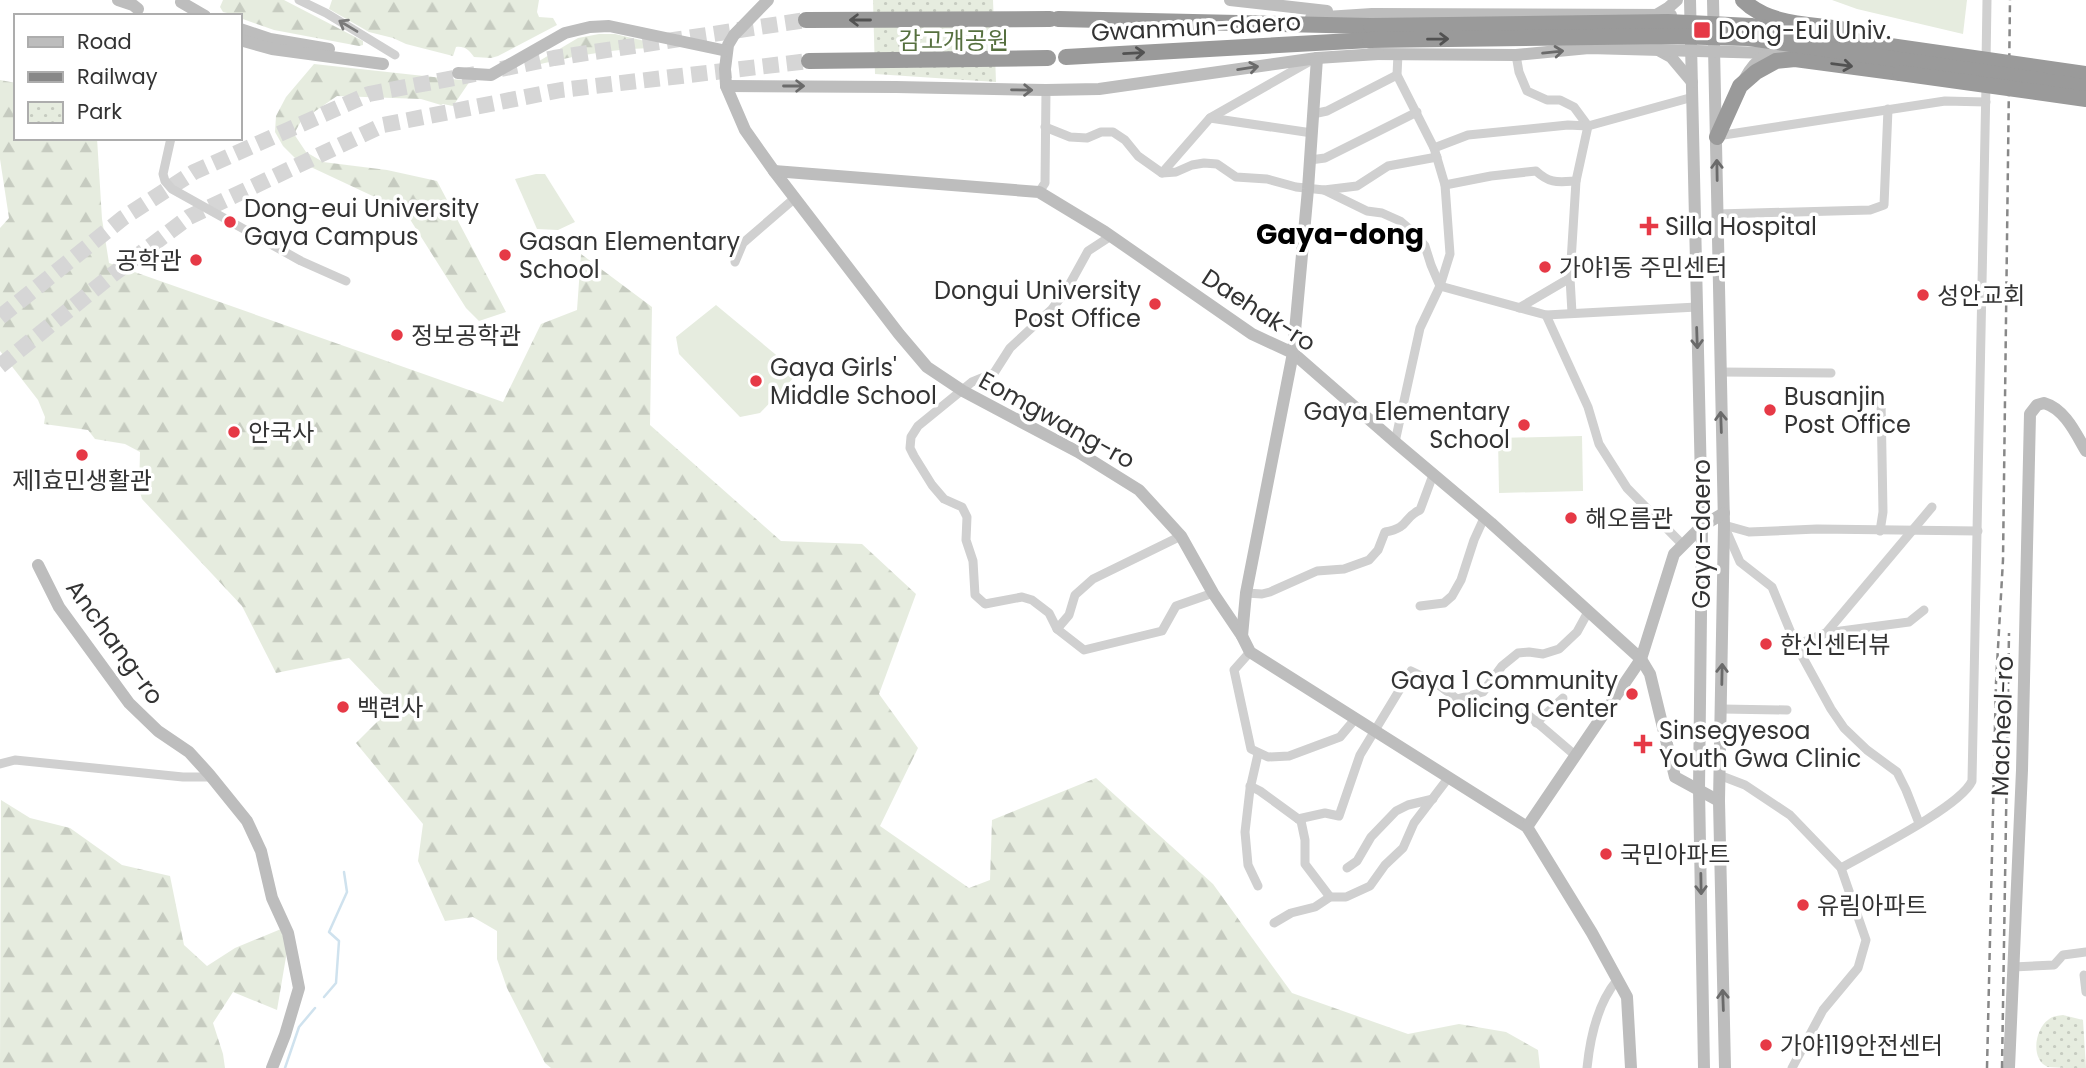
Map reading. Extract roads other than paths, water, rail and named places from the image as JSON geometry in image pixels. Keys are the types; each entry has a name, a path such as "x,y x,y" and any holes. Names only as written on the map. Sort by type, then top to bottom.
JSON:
{"highway":[{"path":"1746,3 1754,11 1779,20 2086,64"},
{"name":"Gwanmun-daero","path":"806,20 1259,22 1373,33"},
{"path":"1373,33 1668,22 1751,26 2086,74"},
{"path":"1373,33 1749,38 2086,88"},
{"name":"Gwanmun-daero","path":"1066,57 1265,46 1373,33"},
{"path":"809,61 1048,58"},
{"path":"1717,139 1740,86 1756,72 1776,61 1796,59 2086,99"}],"main road":[{"path":"118,0 139,8"},
{"path":"726,47 768,0"},
{"path":"726,86 1099,89 1317,58 1373,33 1657,14 1714,19 1839,46 1769,53 1589,48 1516,55 1398,54 1373,33 1323,6 1230,0"},
{"path":"1657,14 1668,9 1677,0"},
{"name":"Gaya-daero","path":"1690,0 1702,526 1699,789 1704,1068"},
{"name":"Gaya-daero","path":"1713,0 1724,519 1719,801 1725,1068"},
{"path":"180,1 202,14"},
{"path":"1746,3 1756,18 1803,38"},
{"path":"460,69 491,75 565,33 599,25 726,47"},
{"path":"242,30 270,39 382,60 290,52 242,41"},
{"path":"726,47 730,74 752,86"},
{"name":"Eomgwang-ro","path":"726,47 726,86 745,130 912,351 937,375 963,391 1078,452 1139,490 1181,536 1251,652 1527,827 1592,933 1627,998 1631,1068"},
{"path":"1657,49 1671,57 1692,83"},
{"path":"1740,86 1753,64 1769,53"},
{"path":"1242,636 1246,593 1293,353 1317,58"},
{"path":"1694,144 1703,121 1708,121 1717,139"},
{"name":"Daehak-ro","path":"774,171 1039,192 1111,236 1252,334 1293,353 1485,518 1641,659 1650,674 1675,777 1719,801"},
{"name":"Macheol-ro","path":"2010,1068 2022,770 2029,414 2037,405 2053,405 2086,451"},
{"path":"1527,827 1641,659 1674,554 1702,526 1724,519"},
{"name":"Anchang-ro","path":"38,565 59,607 129,704 158,731 188,751 212,777 247,821 261,851 272,898 288,933 299,988 272,1068"}],"street":[{"path":"299,0 326,13 395,55"},
{"path":"1841,868 1942,810 1968,789 1972,781 1987,0"},
{"path":"1395,442 1420,328 1440,286 1450,254 1445,185 1436,153 1396,75 1398,54"},
{"path":"1516,55 1527,91 1547,100 1560,100 1574,107 1588,126 1576,181 1570,278 1572,313"},
{"path":"1161,173 1210,118 1317,58"},
{"path":"1313,114 1327,111 1396,75"},
{"path":"1039,192 1045,183 1046,90"},
{"path":"1045,127 1070,137 1087,138 1101,132 1113,132 1161,173 1176,172 1204,163 1217,164 1236,177 1267,179 1324,190 1357,186 1388,166 1436,153 1468,135 1568,125 1588,126 1693,97"},
{"path":"1717,139 1945,101 1986,102"},
{"path":"1717,214 1870,210 1884,205 1888,109"},
{"path":"1310,160 1325,158 1417,112"},
{"path":"1210,118 1312,133"},
{"path":"171,140 163,174 164,181 172,189 301,261 346,281"},
{"path":"1445,185 1536,171 1545,180 1559,183 1576,181"},
{"path":"1324,190 1367,211 1401,221 1425,246 1440,286"},
{"path":"734,262 743,243 794,198"},
{"path":"1111,236 1088,251 1067,289 1052,309 1010,348 994,373 972,382 918,426 911,437 910,448 915,461 932,485 944,499 962,507 967,517 966,540 973,561 975,596 985,604 1022,597 1032,600 1049,613 1057,629 1084,650 1162,631 1176,606 1213,593"},
{"path":"1519,308 1570,278"},
{"path":"1440,286 1546,315 1697,307"},
{"path":"1546,315 1588,407 1599,444 1628,488 1683,545"},
{"path":"1720,372 1830,373"},
{"path":"1880,531 1883,512 1881,400"},
{"path":"1246,593 1270,592 1317,571 1344,569 1369,560 1378,550 1385,532 1397,530 1406,524 1412,513 1420,510 1433,475"},
{"path":"1826,633 1932,507"},
{"path":"1420,606 1444,603 1452,596 1485,518"},
{"path":"1724,519 1749,532 1816,529 1978,531"},
{"path":"1724,519 1740,562 1772,587 1796,645 1831,709 1844,728 1867,750 1897,772 1919,823"},
{"path":"1057,629 1069,615 1075,595 1093,579 1181,536"},
{"path":"1796,645 1826,633 1909,622 1924,610"},
{"path":"1298,819 1325,813 1339,816 1360,755 1411,671 1436,683 1457,699 1483,692 1502,666 1518,653 1543,654 1559,649 1577,632 1588,612"},
{"path":"1251,652 1234,670 1251,749 1258,754 1268,757 1289,756 1340,737 1356,718"},
{"path":"1536,723 1563,698"},
{"path":"1520,708 1578,753"},
{"path":"1722,709 1787,710"},
{"path":"1258,754 1250,786 1245,832 1248,865 1258,886"},
{"path":"0,764 15,760 171,776 212,777"},
{"path":"1719,775 1745,785 1790,815 1841,868 1866,940 1858,968 1823,1010 1792,1068"},
{"path":"1274,923 1291,913 1315,907 1330,897 1346,897 1370,886 1385,865 1404,848 1414,823 1449,777"},
{"path":"1250,786 1301,821 1305,840 1305,863 1330,897"},
{"path":"1347,868 1357,861 1371,837 1396,811 1433,799"},
{"path":"2013,967 2054,965 2063,955 2086,952"},
{"path":"2084,975 2086,992"},
{"path":"1587,1068 1600,1013 1608,992 1617,980"}],"waterway":[{"path":"324,997 336,983 339,941 329,932 347,892 344,872"},
{"path":"285,1068 299,1027 315,1008"}],"tunnel":[{"path":"501,69 554,58 806,20"},
{"path":"0,366 112,275 189,217 383,125 561,90 809,61"},
{"path":"0,317 123,218 194,172 369,94 475,74"}],"railway":[{"path":"1987,1068 1996,683 2003,560 2010,0"},
{"path":"2002,1068 2009,633"}],"place":[{"name":"Dong-Eui Univ.","path":"1702,30"},
{"name":"Dong-eui University Gaya Campus","path":"230,222"},
{"name":"Silla Hospital","path":"1649,226"},
{"name":"Gasan Elementary School","path":"505,255"},
{"name":"공학관","path":"196,260"},
{"name":"가야1동 주민센터","path":"1545,267"},
{"name":"성안교회","path":"1923,295"},
{"name":"Dongui University Post Office","path":"1155,304"},
{"name":"정보공학관","path":"397,335"},
{"name":"Gaya Girls' Middle School","path":"756,381"},
{"name":"Busanjin Post Office","path":"1770,410"},
{"name":"Gaya Elementary School","path":"1524,425"},
{"name":"안국사","path":"234,432"},
{"name":"제1효민생활관","path":"82,455"},
{"name":"해오름관","path":"1571,518"},
{"name":"한신센터뷰","path":"1766,644"},
{"name":"Gaya 1 Community Policing Center","path":"1632,694"},
{"name":"백련사","path":"343,707"},
{"name":"Sinsegyesoa Youth Gwa Clinic","path":"1643,744"},
{"name":"국민아파트","path":"1606,854"},
{"name":"유림아파트","path":"1803,905"},
{"name":"가야119안전센터","path":"1766,1045"}],"district":[{"name":"Gaya-dong","path":"1340,234"}],"park label":[{"name":"감고개공원","path":"954,40"}]}
